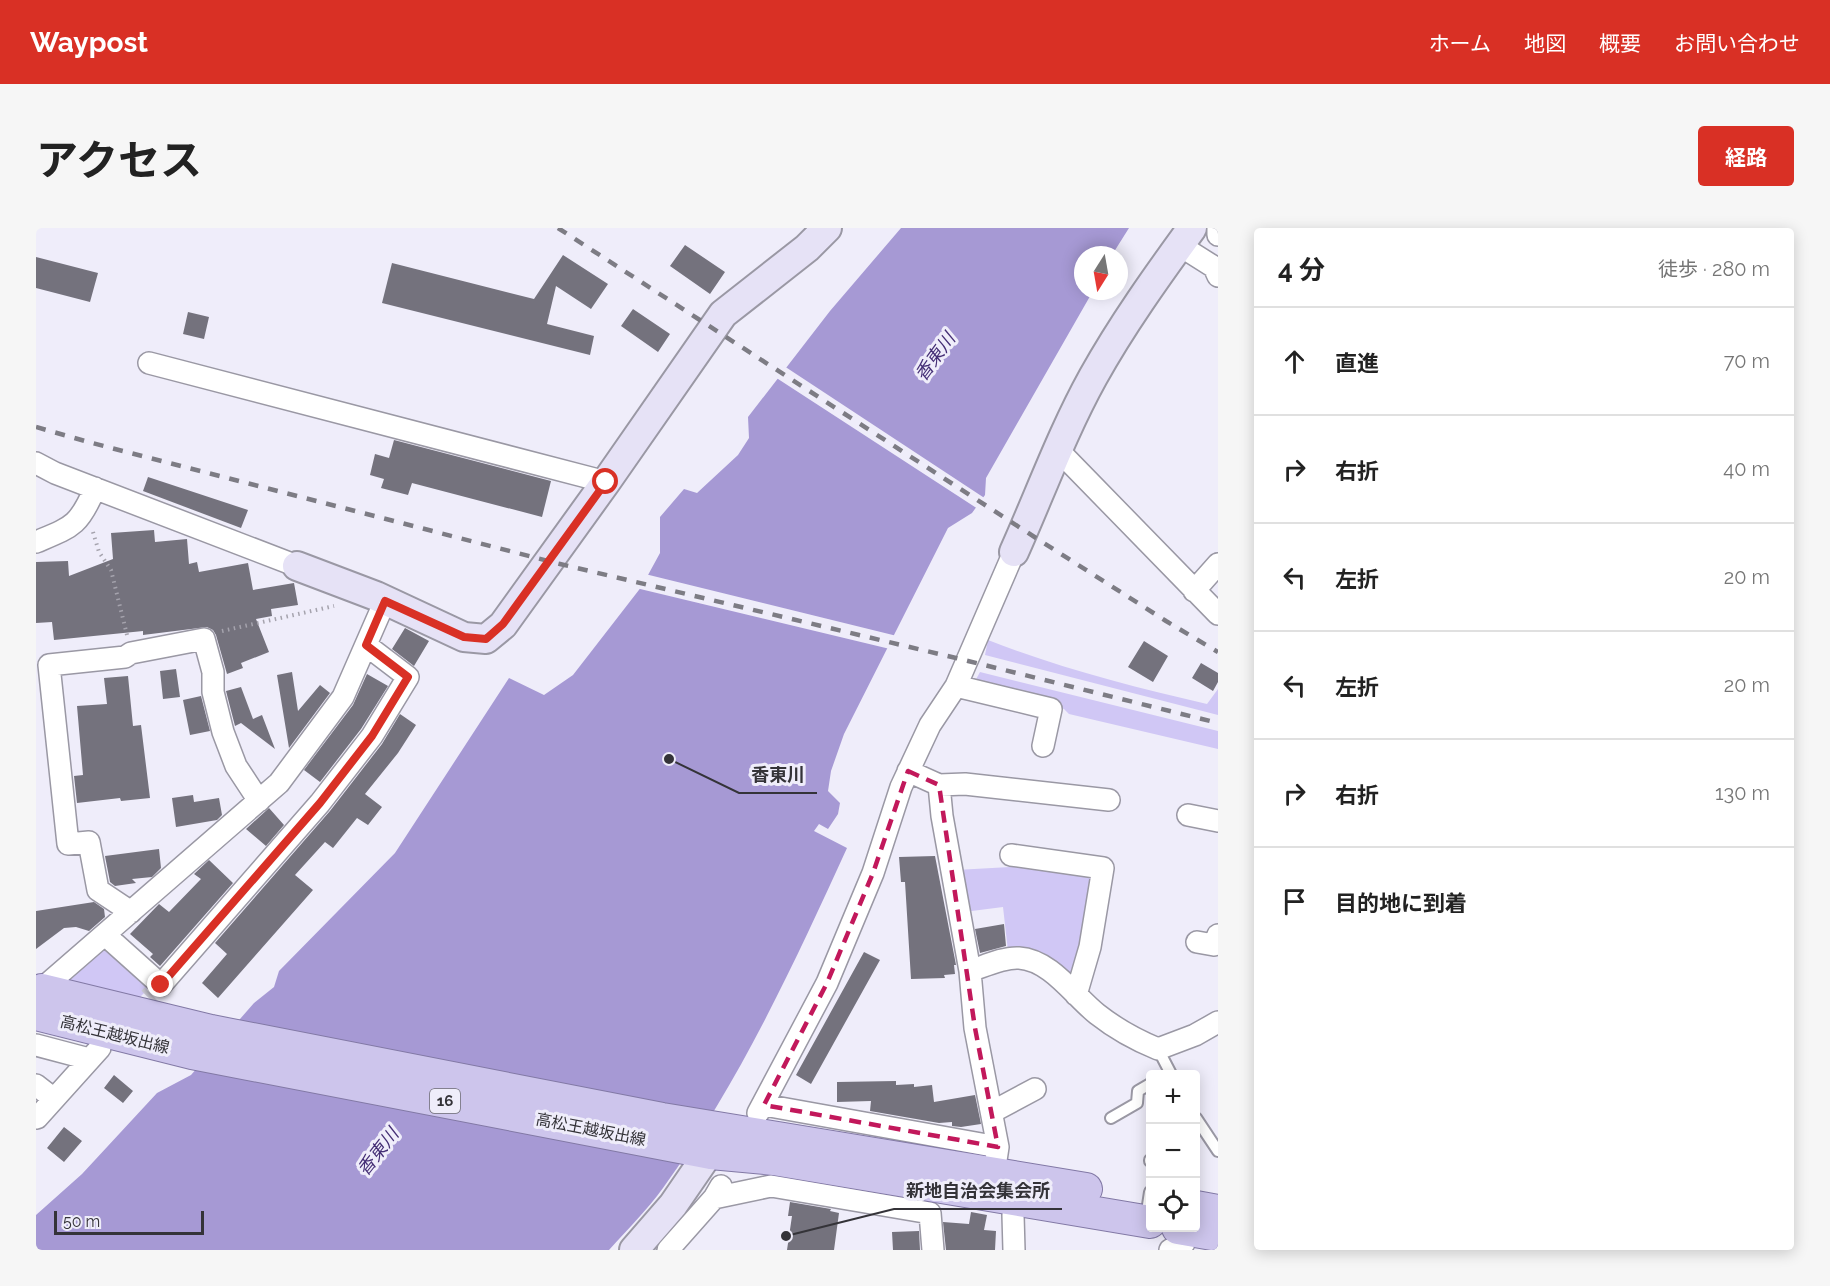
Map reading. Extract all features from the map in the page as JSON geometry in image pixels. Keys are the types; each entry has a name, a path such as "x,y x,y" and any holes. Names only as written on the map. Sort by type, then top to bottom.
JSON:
{"main road":[{"name":"高松王越坂出線","path":"37,997 202,1042 711,1140 1003,1179 1146,1206"},
{"path":"1200,1220 1218,1211"},
{"path":"1200,1231 1218,1235"}],"street":[{"path":"36,463 55,473 381,599 464,637 486,639 503,624 606,482 723,314 807,248 827,228"},
{"path":"1218,229 1218,235"},
{"path":"1003,1179 761,1109 827,983 873,873 908,771 930,725 956,686 1058,450 1092,378 1142,297 1185,237 1214,267 1218,276"},
{"path":"149,363 606,482"},
{"path":"1058,450 1218,614"},
{"path":"36,542 71,527 87,508 95,488"},
{"path":"1194,591 1218,564"},
{"path":"37,997 279,783 343,696 366,645 381,599"},
{"path":"131,912 98,891 89,842 68,844 49,665 125,657 131,653 204,639 213,672 213,692 224,732 236,766 259,801"},
{"path":"107,933 157,990 320,803 372,736 408,677 366,645"},
{"path":"956,686 1051,709 1043,746"},
{"path":"908,771 939,785 965,784 1109,800"},
{"path":"939,785 942,816 970,971 975,1028 992,1112 1014,1250"},
{"path":"1188,815 1218,821"},
{"path":"1011,855 1103,867 1090,947 1076,995"},
{"path":"1197,942 1214,945 1218,935"},
{"path":"970,971 1003,960 1018,958 1036,961 1122,1032 1158,1049 1195,1035 1218,1022"},
{"path":"37,1051 95,1054 37,1118"},
{"path":"36,1085 54,1099"},
{"path":"992,1112 1035,1089"},
{"path":"634,1250 673,1205 711,1140"},
{"path":"668,1250 718,1191 771,1186 930,1213 933,1250"}],"lane":[{"path":"1158,1049 1168,1070"},
{"path":"1111,1118 1137,1102 1138,1091 1146,1086"},
{"path":"1199,1124 1218,1151"}],"path":[{"path":"87,508 99,552 111,570 131,653"},
{"path":"204,639 205,635 381,599"}],"highlighted area":[{"path":"908,771 939,785 975,1028 998,1147 764,1105 827,983 873,873"}],"shaded area":[{"path":"988,640 1096,676 1207,704 1218,689 1218,715 985,655"},
{"path":"980,672 1218,731 1218,749 1069,714 1064,709 973,685"},
{"path":"1010,857 1098,869 1075,986 1008,951 1003,907 964,912 956,870 1010,867"},
{"path":"104,949 113,949 146,981 147,990 140,997 70,980"}],"water":[{"path":"901,228 1129,228 1118,246 1074,246 1074,300 1088,300 986,478 985,495 972,513 948,528 844,734 831,771 828,791 840,803 838,814 828,829 819,824 814,831 847,848 785,980 740,1065 691,1148 650,1204 609,1250 36,1250 36,1215 82,1174 157,1093 191,1075 254,1003 274,987 279,971 395,853 509,678 544,695 573,675 642,586 660,553 660,517 684,489 697,493 738,455 749,438 748,417 830,311"}],"pier":[{"path":"784,366 986,499 978,509 775,377"},
{"path":"645,574 897,636 890,649 636,588"}],"building":[{"path":"685,245 725,272 710,294 670,266"},
{"path":"563,255 608,284 591,309 556,286 547,324 594,336 590,355 382,303 392,263 534,299"},
{"path":"36,257 98,273 90,302 36,288"},
{"path":"633,309 670,334 658,352 621,326"},
{"path":"188,312 209,317 204,339 183,334"},
{"path":"394,440 551,481 542,517 412,483 408,495 381,488 384,479 370,475 375,454 389,458"},
{"path":"148,477 248,510 241,528 143,491"},
{"path":"154,530 155,542 187,539 189,564 197,562 199,572 248,563 253,590 294,583 298,605 271,609 272,616 256,619 269,652 241,663 243,668 227,674 216,635 207,627 143,635 143,631 54,640 52,622 36,623 36,562 68,561 69,576 113,559 111,533"},
{"path":"405,628 429,641 414,666 392,649"},
{"path":"1144,641 1168,656 1153,682 1128,667"},
{"path":"1201,663 1218,673 1218,682 1213,691 1192,678"},
{"path":"176,669 180,697 163,699 160,671"},
{"path":"292,672 298,711 320,685 330,693 289,748 277,675"},
{"path":"367,674 388,686 361,729 320,782 304,770 353,705"},
{"path":"128,676 133,726 141,725 150,798 121,801 120,798 77,803 74,776 83,775 77,706 107,704 104,678"},
{"path":"241,687 253,719 262,715 275,749 241,723 235,726 226,691"},
{"path":"201,696 210,731 190,735 183,700"},
{"path":"400,714 416,725 398,753 365,794 382,807 368,825 357,818 333,848 325,842 295,875 313,890 218,998 202,983 227,954 215,943 330,811 382,744"},
{"path":"193,795 194,802 219,798 222,815 217,820 176,827 172,798"},
{"path":"269,808 284,825 266,846 246,829"},
{"path":"159,849 161,868 152,877 132,879 136,883 115,886 110,882 105,856"},
{"path":"935,856 956,965 954,965 955,974 944,975 945,978 911,979 905,882 901,882 899,857"},
{"path":"209,860 233,883 160,966 150,957 153,954 130,934 159,904 169,912 201,879 194,874"},
{"path":"94,902 104,909 105,917 89,931 76,927 64,928 36,949 36,911"},
{"path":"1004,924 1006,946 980,953 975,929"},
{"path":"864,952 880,960 811,1084 796,1075"},
{"path":"114,1075 133,1091 123,1103 104,1088"},
{"path":"896,1081 896,1085 914,1084 914,1087 932,1085 934,1102 975,1095 981,1124 952,1126 952,1122 939,1123 870,1111 871,1101 837,1102 837,1082"},
{"path":"64,1127 82,1141 64,1162 47,1148"},
{"path":"790,1202 831,1209 830,1211 839,1213 834,1250 787,1250 792,1216 788,1216"},
{"path":"971,1212 987,1215 984,1230 996,1231 995,1250 946,1250 943,1222 969,1224"},
{"path":"919,1231 920,1250 893,1250 892,1232"}],"tunnel":[{"path":"127,1020 152,995"}],"railway":[{"path":"558,228 1036,538 1218,652"},
{"path":"36,427 560,564 1218,723"}],"place":[{"name":"香東川","path":"669,759"},
{"name":"新地自治会集会所","path":"786,1236"}],"route":[{"path":"161,985 320,803 372,736 408,677 366,645 385,601 464,637 486,639 496,633 503,624 606,482"}]}
